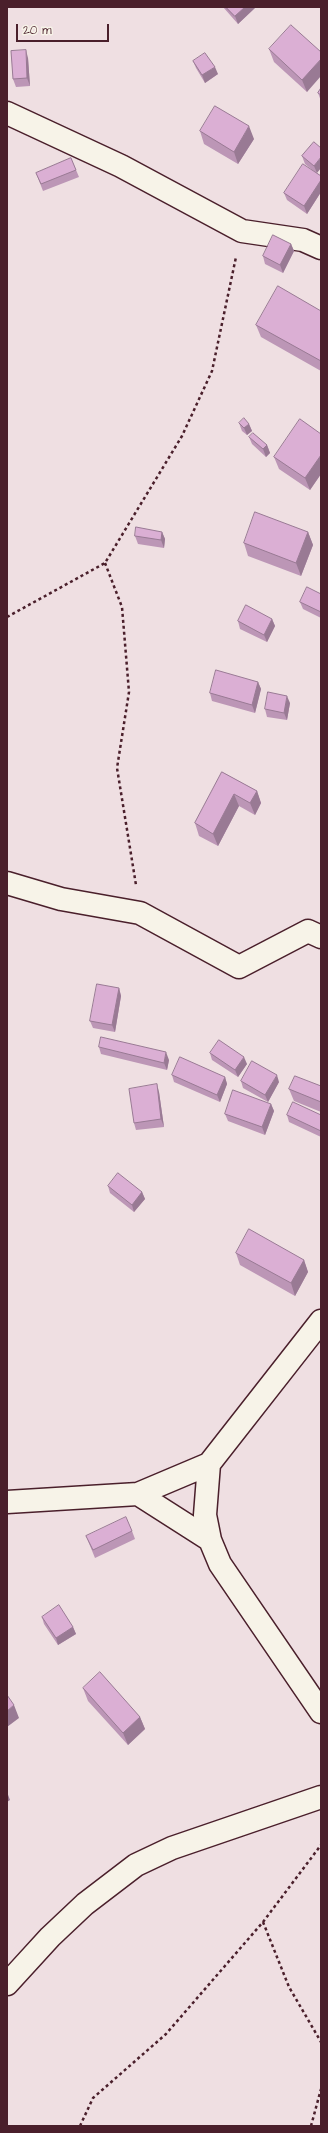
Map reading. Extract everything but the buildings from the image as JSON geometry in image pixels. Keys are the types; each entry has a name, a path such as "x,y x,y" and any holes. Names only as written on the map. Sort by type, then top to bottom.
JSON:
{"street":[{"path":"7,113 121,166 242,231 303,240 321,248"},
{"path":"7,883 61,899 140,913 239,966 308,931 321,937"},
{"path":"7,1502 138,1494 209,1464 321,1321"},
{"path":"209,1464 205,1515 210,1540 220,1564 321,1712"},
{"path":"138,1494 210,1540"},
{"path":"7,1984 50,1937 85,1904 136,1865 172,1848 321,1797"}],"path":[{"path":"7,617 105,563 182,436 212,371 242,231"},
{"path":"105,563 122,607 129,692 118,768 140,913"},
{"path":"80,2126 93,2098 166,2034 263,1922 321,1844"},
{"path":"263,1922 289,1987 321,2042"},
{"path":"311,2126 321,2089"}]}
